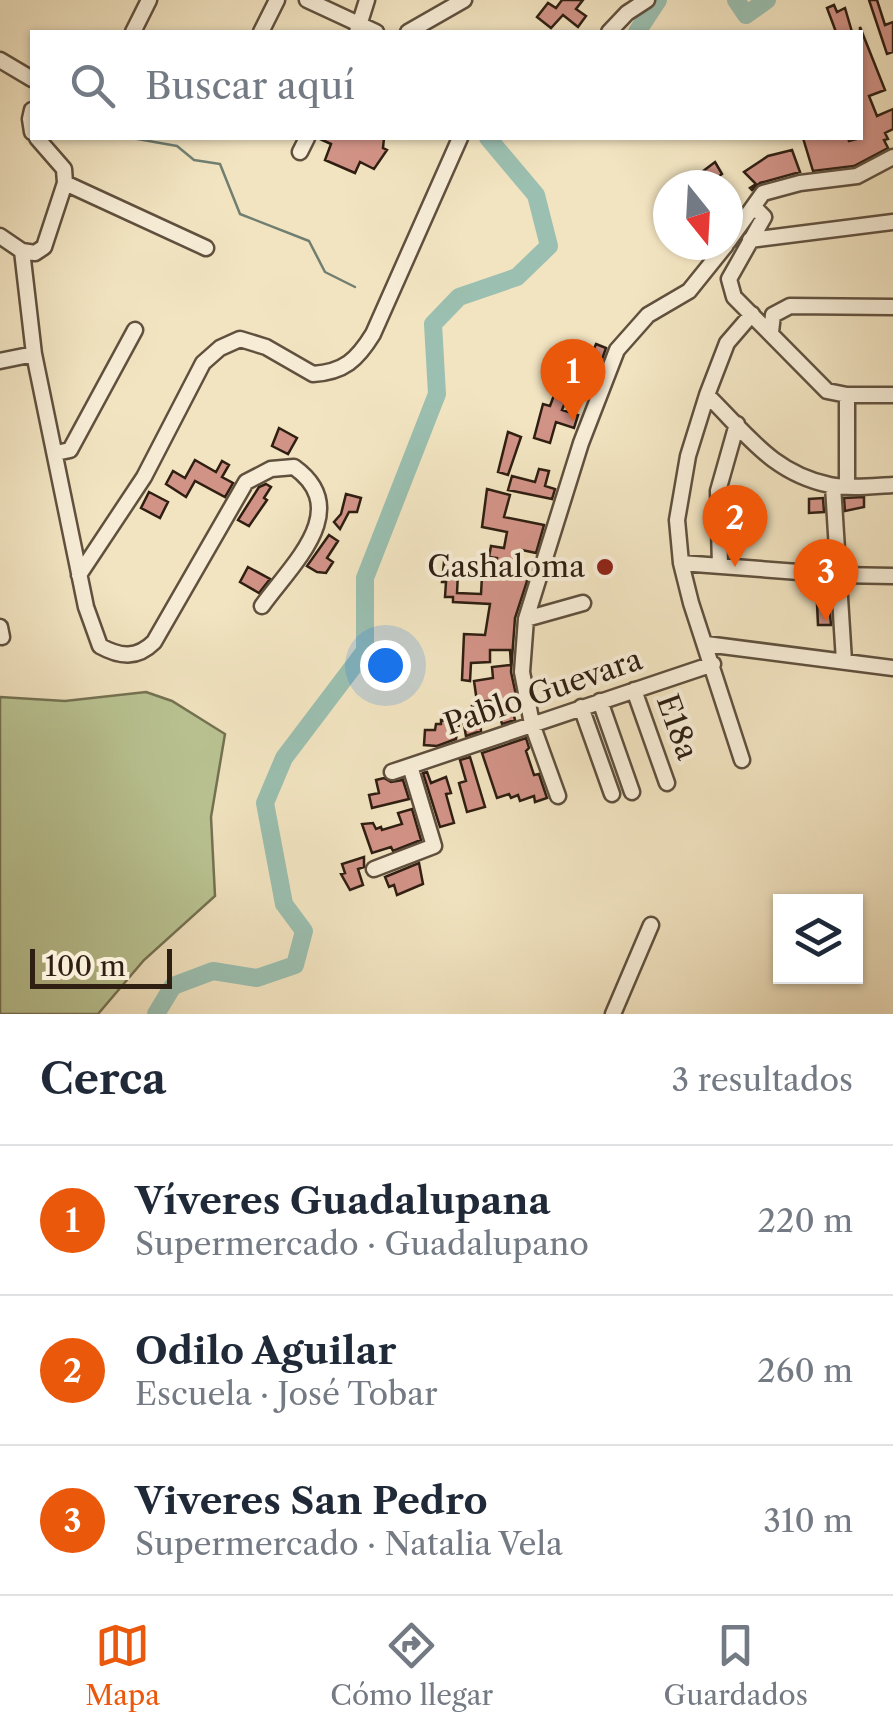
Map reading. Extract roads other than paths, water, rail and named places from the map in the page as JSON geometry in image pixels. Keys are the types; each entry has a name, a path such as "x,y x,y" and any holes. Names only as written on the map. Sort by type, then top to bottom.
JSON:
{"street":[{"path":"134,30 149,0"},
{"path":"263,30 277,0"},
{"path":"309,0 358,29 367,0"},
{"path":"412,30 464,0"},
{"path":"611,30 647,0"},
{"path":"0,60 30,77"},
{"path":"0,236 22,251 35,253 44,247 65,183 59,160 40,140"},
{"path":"300,152 306,140"},
{"path":"79,575 144,477 203,364 220,348 240,339 266,347 313,374 346,367 360,355 373,334 459,140"},
{"path":"743,223 768,190 857,176 893,157"},
{"path":"65,183 206,248"},
{"path":"755,208 764,217 729,279 729,287 827,392 893,395"},
{"path":"750,240 893,222"},
{"path":"22,251 34,354 86,607 100,646 115,654 135,656 154,642 246,482 271,469 294,467 312,480 319,500 320,522 310,542 262,606"},
{"path":"558,796 532,724 522,672 526,619 581,443 617,350 648,315 689,291 714,260"},
{"path":"771,332 773,315 790,306 893,307"},
{"path":"742,760 681,563 677,520 688,456 707,395 726,343 752,314"},
{"path":"56,453 70,450 134,330"},
{"path":"0,361 34,354"},
{"path":"707,395 761,452 789,473 840,486 893,486"},
{"path":"844,661 838,576 847,395"},
{"path":"720,565 718,491 736,424"},
{"path":"681,563 838,576 893,576"},
{"path":"526,619 583,603"},
{"path":"706,644 893,668"},
{"name":"Pablo Guevara","path":"392,772 712,664"},
{"name":"E18a","path":"634,690 668,783"},
{"path":"600,701 632,792"},
{"path":"581,708 612,794"},
{"path":"374,869 434,846 410,766"},
{"path":"614,1014 652,925"}],"waterway":[{"path":"638,30 658,0"},
{"path":"736,0 746,15 767,0"},
{"path":"143,140 177,146 194,160 220,164 240,214 309,241 325,272 355,287"},
{"path":"156,1014 173,986 213,971 257,978 295,965 304,931 284,904 265,803 284,758 365,651 365,578 437,394 433,324 459,297 517,277 549,246 536,195 490,140"}],"place":[{"name":"Víveres Guadalupana","path":"573,421"},
{"name":"Cashaloma","path":"605,567"},
{"name":"Odilo Aguilar","path":"735,567"},
{"name":"Viveres San Pedro","path":"826,621"}]}
